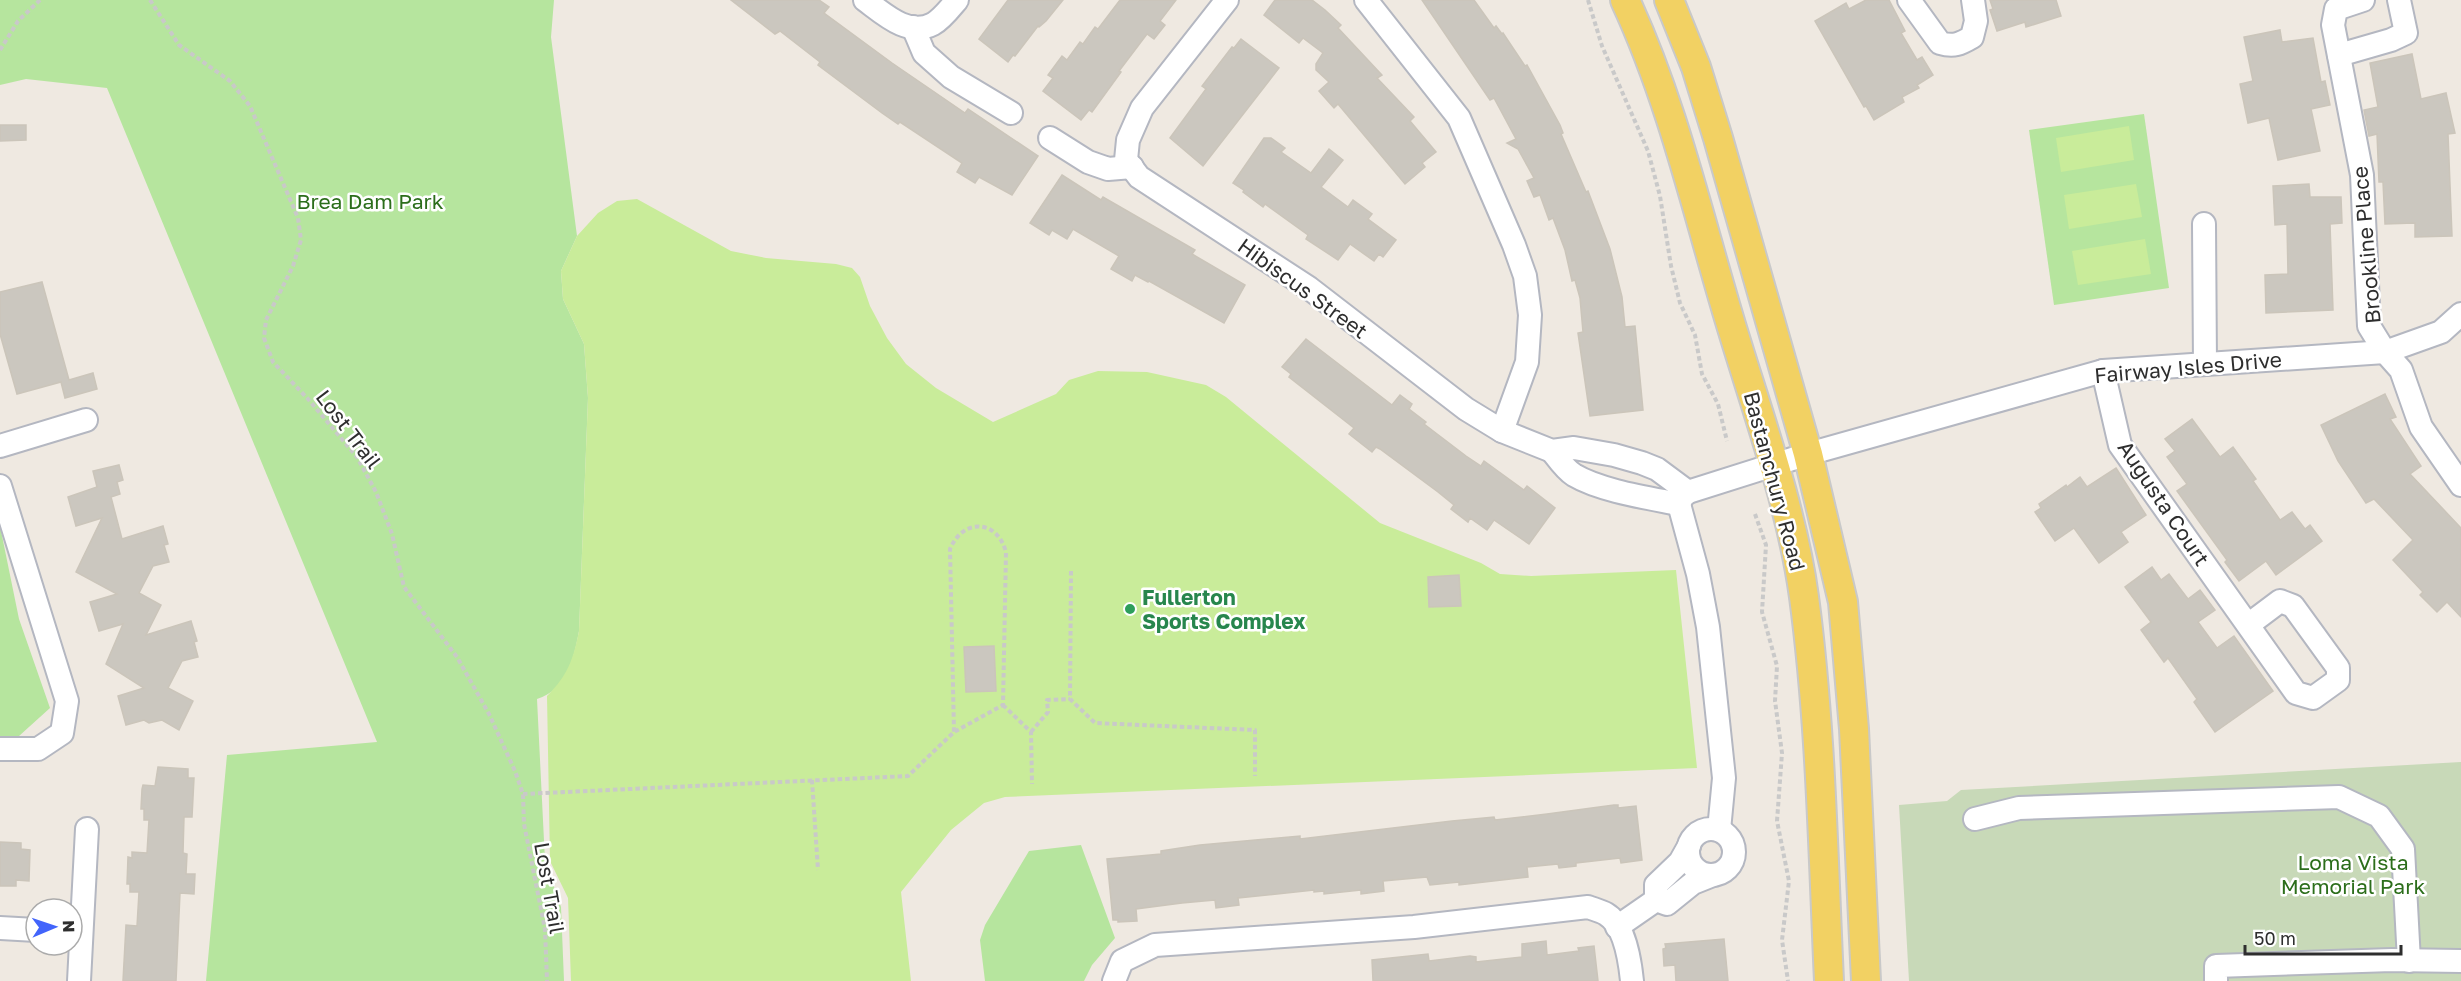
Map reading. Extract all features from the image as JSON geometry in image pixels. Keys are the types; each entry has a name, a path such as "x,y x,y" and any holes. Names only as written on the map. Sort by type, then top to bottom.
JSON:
{"main road":[{"name":"Bastanchury Road","path":"1625,0 1658,81 1682,155 1773,465 1789,523 1804,593 1812,661 1829,981"},
{"name":"Bastanchury Road","path":"1669,0 1696,68 1718,138 1830,537 1848,640 1866,981"}],"street":[{"path":"865,0 894,22 913,27 933,24 957,0"},
{"path":"1132,167 1126,160 1128,140 1142,108 1227,0"},
{"path":"1366,0 1459,118 1515,245 1525,276 1530,315 1527,362 1502,432"},
{"path":"1909,0 1940,43 1958,45 1972,37 1977,21 1973,0"},
{"name":"Brookline Place","path":"2363,0 2336,9 2333,25 2362,175 2369,326 2385,352 2401,370 2421,427 2461,485"},
{"path":"2339,55 2391,40 2406,33 2399,0"},
{"path":"913,27 924,53 951,76 1011,113"},
{"path":"1050,138 1088,162 1108,169 1132,167"},
{"name":"Hibiscus Street","path":"1132,167 1139,177 1308,288 1466,409 1502,432 1552,451 1574,448 1614,455 1657,469 1684,498"},
{"path":"2204,224 2205,364"},
{"name":"Fairway Isles Drive","path":"1684,498 1808,454 2103,371 2385,352 2440,332 2461,314"},
{"name":"Augusta Court","path":"2103,371 2120,445 2248,624"},
{"path":"0,446 86,420"},
{"name":"Hibiscus Street","path":"1552,451 1564,468 1576,476 1604,486 1630,495 1684,498"},
{"path":"1604,486 1601,474 1603,465 1614,455"},
{"path":"0,486 67,701 62,733 38,749 0,749"},
{"path":"1684,498 1708,627 1724,777 1719,830"},
{"path":"1975,819 2019,808 2339,797 2379,816 2403,849 2409,961"},
{"path":"80,897 87,830"},
{"path":"1656,900 1667,904 1694,883 1713,875 1728,867 1734,851 1731,841 1719,830 1703,830 1691,839 1688,854 1695,869 1713,875"},
{"path":"1656,900 1656,885 1680,862 1689,846"},
{"path":"1617,927 1656,900"},
{"path":"1114,981 1122,962 1155,945 1414,927 1588,907 1608,914 1617,927 1629,957 1632,981"},
{"path":"0,928 24,929"},
{"path":"78,957 79,981"},
{"path":"2216,981 2216,966 2461,961"}],"path":[{"path":"0,50 18,21 40,0"},
{"name":"Lost Trail","path":"150,0 179,45 231,81 250,106 298,218 301,240 293,266 266,320 264,338 273,362 357,457 376,492 392,534 404,587 457,657 489,714 515,771 523,794 524,824 545,929 547,981"},
{"path":"1588,0 1607,56 1648,151 1660,196 1671,266 1680,303 1695,336 1702,374 1718,404 1727,441"},
{"path":"1755,514 1766,545 1762,612 1777,666 1775,701 1782,753 1777,820 1789,881 1782,940 1788,981"},
{"path":"954,732 950,549 961,532 977,526 995,532 1004,544 1006,552 1004,705 1031,732"},
{"path":"1070,699 1071,571"},
{"path":"1032,784 1031,732 1048,712 1047,700 1070,699 1095,723 1255,730 1256,776"},
{"path":"523,794 908,776 954,732 1004,705"},
{"path":"812,780 818,870"}],"green space":[{"name":"Brea Dam Park","path":"0,0 554,0 551,37 577,236 561,271 563,299 584,344 588,398 579,631 575,652 562,681 547,695 537,699 545,861 561,907 564,981 206,981 227,755 377,742 107,88 26,79 0,85"},
{"path":"2144,114 2169,288 2054,305 2029,130"},
{"path":"2129,126 2134,160 2061,172 2056,138"},
{"path":"2136,184 2142,217 2069,229 2064,195"},
{"name":"Fullerton Sports Complex","path":"637,199 731,251 766,258 836,264 852,268 860,277 870,306 887,338 906,364 936,388 993,422 1056,394 1069,380 1098,371 1147,372 1206,385 1226,397 1380,523 1481,563 1500,574 1531,576 1676,570 1697,768 1005,797 984,803 951,830 901,892 911,981 571,981 568,898 550,861 547,696 569,666 579,631 588,398 584,344 563,299 561,271 577,236 598,213 617,201"},
{"path":"2145,239 2151,274 2078,285 2072,251"},
{"path":"0,526 19,619 50,708 19,736 0,737"},
{"name":"Loma Vista Memorial Park","path":"2461,762 2461,981 1909,981 1899,805 1947,801 1961,790"},
{"path":"1081,845 1115,938 1092,965 1084,981 985,981 980,940 985,925 1029,851"}],"building":[{"path":"731,0 819,0 829,7 824,13 892,63 965,113 968,109 1038,156 1012,195 979,177 975,183 957,172 962,163 900,122 898,124 882,113 818,65 820,62 780,31 775,34"},
{"path":"1008,0 1063,0 1008,62 979,39"},
{"path":"1120,0 1176,0 1160,21 1165,25 1154,39 1147,34 1092,112 1089,110 1081,120 1043,91 1053,78 1048,75 1062,56 1067,60 1080,42 1083,44 1095,27 1098,29"},
{"path":"1275,0 1312,0 1325,10 1341,25 1338,28 1382,75 1377,78 1414,117 1410,121 1436,152 1422,163 1425,167 1405,184 1338,104 1334,108 1319,91 1329,82 1316,70 1316,64 1323,53 1303,38 1299,43 1264,15"},
{"path":"1422,0 1474,0 1494,28 1496,26 1503,33 1525,66 1527,65 1560,125 1563,133 1561,134 1586,192 1588,191 1610,249 1622,297 1625,327 1635,326 1643,410 1590,416 1578,333 1583,332 1580,298 1575,280 1572,281 1565,250 1553,218 1549,220 1540,195 1534,197 1527,181 1534,178 1518,149 1507,143 1516,139 1494,98 1490,100"},
{"path":"1866,0 1889,0 1905,31 1901,33 1917,60 1922,57 1933,75 1917,85 1919,88 1902,97 1904,102 1874,120 1866,106 1864,107 1815,21 1846,3 1849,9"},
{"path":"1990,0 2056,0 2061,16 2026,27 2025,22 1997,31 1990,10 1993,9"},
{"path":"2280,30 2282,42 2313,38 2321,82 2325,81 2330,105 2311,109 2320,151 2278,160 2269,118 2248,123 2240,84 2253,81 2244,37"},
{"path":"1241,39 1279,68 1203,166 1170,138 1206,89 1202,86 1232,47 1234,48"},
{"path":"2412,54 2421,99 2446,93 2455,133 2448,134 2452,236 2415,237 2415,223 2385,224 2383,182 2379,182 2377,134 2369,136 2364,110 2378,107 2370,63"},
{"path":"0,125 26,125 26,140 0,141"},
{"path":"1264,138 1271,138 1285,148 1281,152 1311,173 1329,149 1343,160 1321,187 1348,207 1353,200 1372,214 1368,219 1396,240 1383,257 1379,254 1374,261 1350,244 1338,260 1306,239 1308,235 1265,204 1263,207 1233,183"},
{"path":"1062,175 1101,200 1103,197 1195,250 1192,254 1245,285 1224,323 1149,281 1135,275 1132,281 1111,269 1119,256 1073,229 1067,239 1052,230 1049,235 1030,223"},
{"path":"2309,184 2310,197 2341,197 2342,223 2330,224 2333,310 2266,313 2265,275 2288,274 2287,224 2275,225 2273,186"},
{"path":"42,282 69,380 93,373 97,389 65,398 61,382 17,394 0,334 0,292"},
{"path":"1306,339 1392,405 1400,395 1412,404 1409,409 1426,422 1424,424 1466,456 1481,466 1484,461 1524,490 1527,486 1555,508 1529,544 1494,520 1487,530 1470,518 1468,522 1451,509 1454,505 1380,449 1376,447 1372,452 1349,434 1354,428 1289,377 1291,374 1282,367"},
{"path":"2385,394 2396,417 2390,419 2421,466 2410,474 2461,528 2461,617 2447,602 2437,612 2420,595 2423,592 2393,560 2413,540 2374,499 2366,503 2338,461 2321,425"},
{"path":"2192,419 2220,457 2233,447 2256,479 2253,481 2280,520 2292,512 2305,529 2310,525 2322,541 2276,575 2266,561 2239,581 2225,562 2227,560 2177,491 2187,484 2167,457 2175,451 2165,439"},
{"path":"119,465 123,480 117,482 120,494 111,497 122,539 163,526 168,544 164,545 169,562 153,566 139,593 161,605 146,635 191,621 197,641 194,642 198,657 182,661 168,688 193,701 179,730 162,720 149,723 144,720 126,725 118,696 144,688 106,664 123,624 99,631 90,602 117,594 76,572 102,518 76,526 68,497 97,487 93,471"},
{"path":"2116,468 2146,515 2121,532 2128,542 2099,563 2074,528 2055,541 2035,512 2041,508 2039,504 2080,477 2087,487"},
{"path":"2152,567 2161,580 2169,574 2188,599 2200,590 2215,610 2198,622 2217,648 2234,636 2273,691 2215,732 2194,702 2197,699 2168,658 2164,662 2141,630 2151,622 2125,587"},
{"path":"1459,575 1461,606 1429,607 1428,577"},
{"path":"994,646 996,691 966,692 964,647"},
{"path":"158,767 188,769 188,778 194,778 192,817 184,817 183,853 187,854 186,874 195,874 194,894 180,893 176,981 123,981 126,925 137,926 139,892 130,892 130,884 127,884 128,857 132,858 132,852 147,853 149,820 144,820 144,809 141,809 142,789 143,785 155,786"},
{"path":"1618,805 1618,808 1636,806 1642,860 1621,863 1620,858 1576,863 1576,866 1559,868 1558,864 1527,867 1528,877 1459,885 1459,882 1430,885 1427,877 1383,881 1384,891 1361,894 1361,890 1324,894 1324,891 1314,892 1314,890 1238,898 1239,905 1216,908 1215,900 1182,903 1136,909 1137,921 1113,920 1107,859 1161,854 1161,851 1200,845 1300,836 1300,839 1452,821 1494,817 1495,820"},
{"path":"0,842 21,843 21,849 30,850 29,881 16,880 16,886 0,886"},
{"path":"1724,939 1728,981 1676,981 1675,965 1664,966 1665,944"},
{"path":"1546,941 1547,955 1579,951 1578,948 1594,946 1598,981 1373,981 1372,960 1428,954 1429,961 1470,956 1476,957 1476,962 1522,957 1522,944"}],"place":[{"name":"Fullerton Sports Complex","path":"1130,609"}]}
